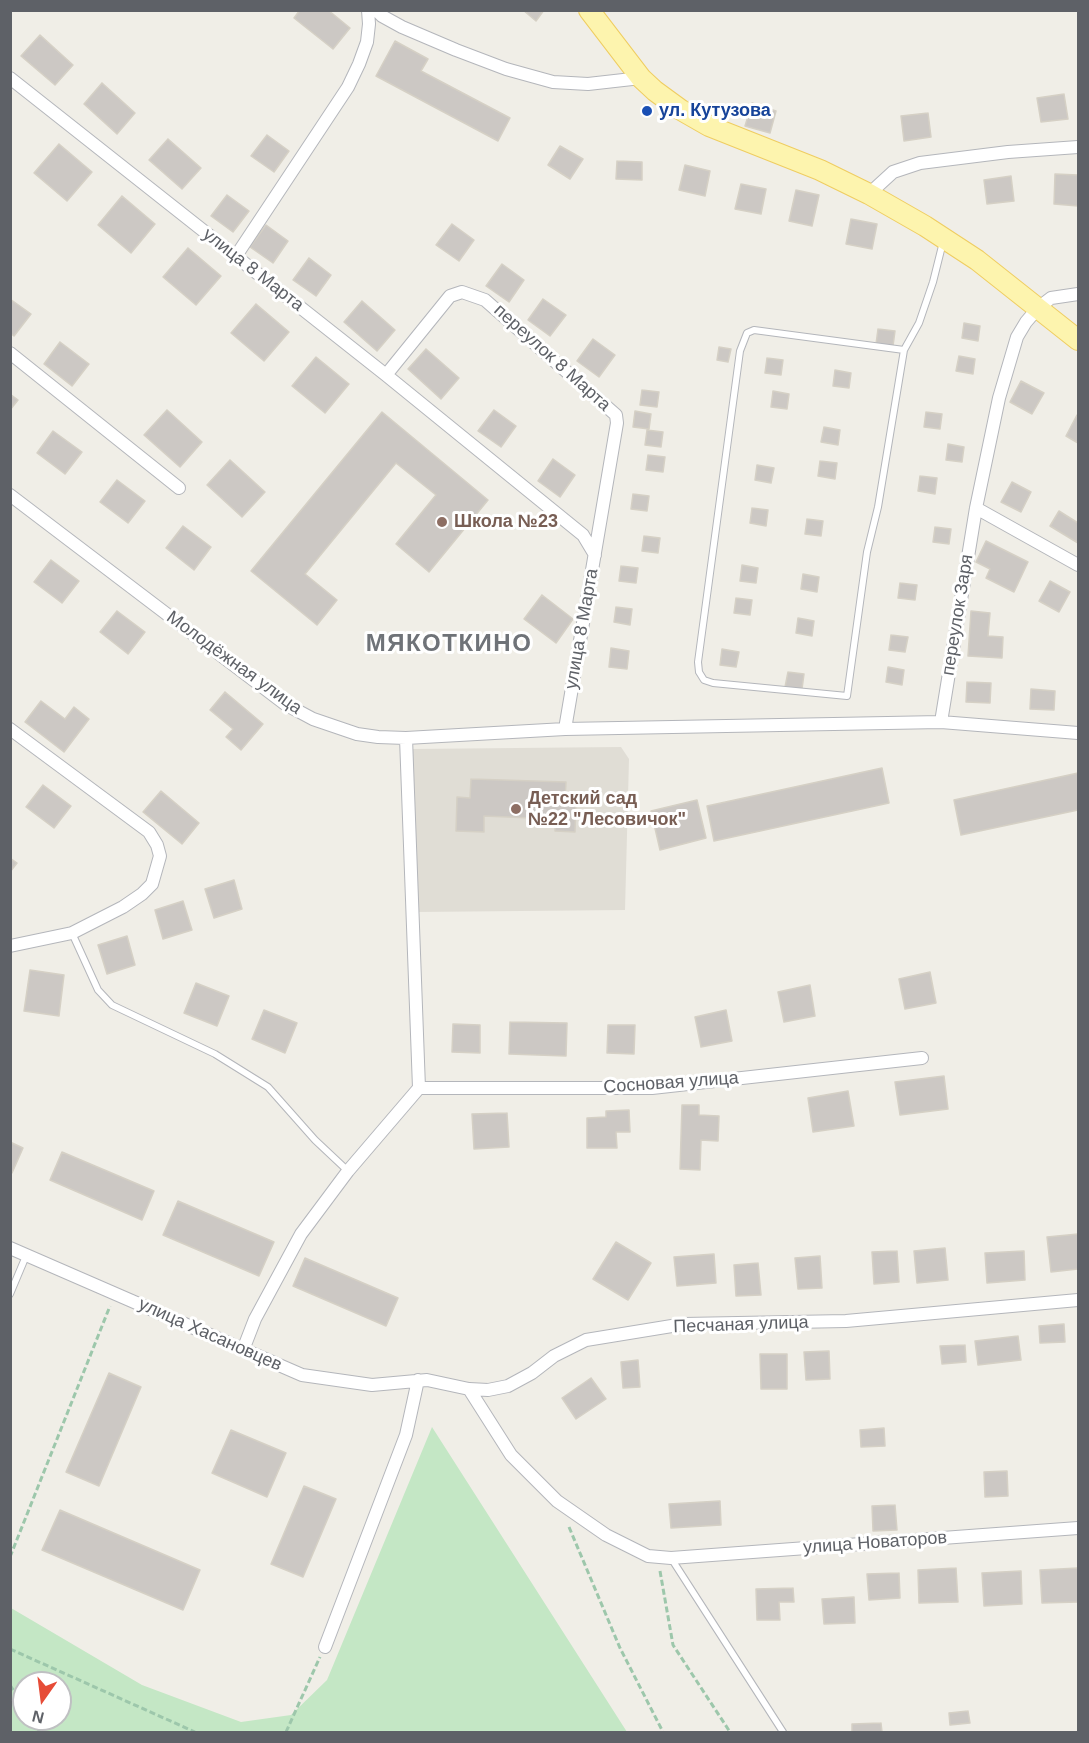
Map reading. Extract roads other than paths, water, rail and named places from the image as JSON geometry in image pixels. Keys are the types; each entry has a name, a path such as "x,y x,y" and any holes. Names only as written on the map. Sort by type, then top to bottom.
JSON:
{"main road":[{"path":"589,10 641,78 654,91 681,110 709,126 820,170 925,225 976,260 1078,340"}],"street":[{"path":"236,256 348,87 367,42 368,10"},
{"path":"376,10 402,27 456,50 506,69 553,82 588,84 641,78"},
{"name":"улица 8 Марта","path":"10,78 386,375 583,535 595,555 565,729"},
{"path":"869,194 893,172 920,163 1008,152 1078,147"},
{"name":"переулок 8 Марта","path":"386,375 450,296 462,292 485,300 616,415 617,423 595,555"},
{"path":"1038,308 1051,298 1078,294"},
{"name":"переулок Заря","path":"941,722 976,508 999,398 1017,337 1038,308"},
{"path":"10,353 179,488"},
{"name":"Молодёжная улица","path":"10,495 285,704 328,725 357,734 406,738 565,729"},
{"path":"976,508 1078,565"},
{"path":"565,729 941,722 1078,733"},
{"path":"10,729 149,832 157,845 160,856 152,884 123,908 72,933 10,946"},
{"path":"243,1350 255,1319 301,1234 348,1171 419,1088 406,738"},
{"name":"Сосновая улица","path":"419,1088 652,1088 922,1058"},
{"name":"улица Хасановцев","path":"10,1248 302,1375 372,1385 418,1380"},
{"name":"Песчаная улица","path":"418,1380 469,1389 488,1390 508,1386 532,1373 554,1356 585,1340 684,1324 846,1321 1078,1300"},
{"path":"325,1647 406,1435 418,1380"},
{"name":"улица Новаторов","path":"469,1389 511,1455 557,1501 621,1544 648,1556 671,1558 1078,1528"}],"lane":[{"path":"904,350 754,330 747,333 740,351 698,662 699,672 704,680 713,683 847,696 867,552 878,507 904,350 919,323 933,282 944,238"},
{"path":"72,933 98,990 112,1005 214,1054 268,1087 315,1140 348,1171"},
{"path":"10,1294 27,1255"},
{"path":"671,1558 783,1732"}],"place":[{"name":"ул. Кутузова","path":"647,111"},
{"name":"Школа №23","path":"442,522"},
{"name":"Детский сад №22 \"Лесовичок\"","path":"516,809"}],"district":[{"name":"МЯКОТКИНО","path":"449,644"}]}
